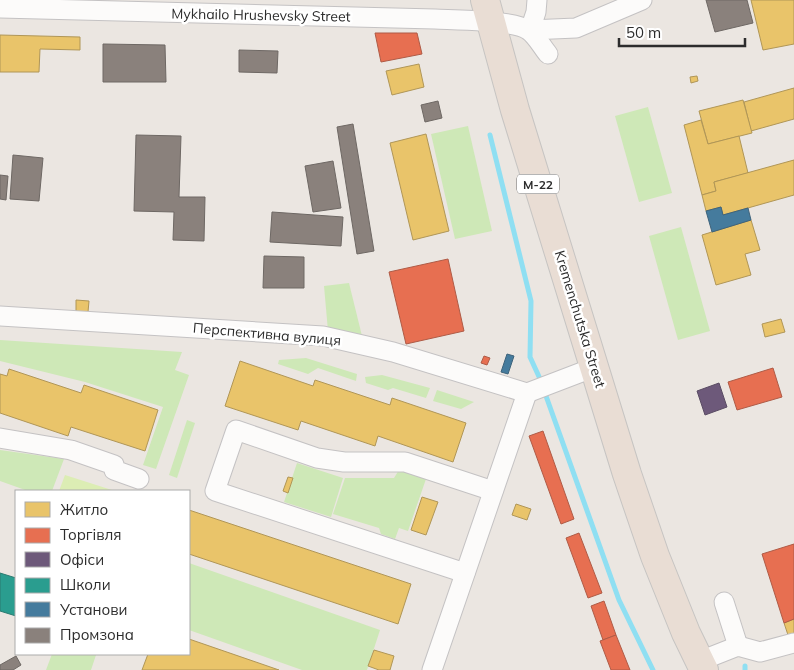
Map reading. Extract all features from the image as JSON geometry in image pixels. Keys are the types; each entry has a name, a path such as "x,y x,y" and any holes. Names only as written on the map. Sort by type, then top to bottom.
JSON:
{"highway":[{"name":"Kremenchutska Street","path":"488,11 514,110 627,474 654,556 702,666"}],"street":[{"path":"537,0 536,12 530,30 548,54"},
{"name":"Mykhailo Hrushevsky Street","path":"0,8 104,6 435,19 488,11 513,25 530,30 576,28 642,0"},
{"name":"Перспективна вулиця","path":"0,316 323,336 393,352 527,393"},
{"path":"432,670 527,393 595,367"},
{"path":"465,573 215,491 236,430 317,458 344,462 405,462 493,492"},
{"path":"0,438 71,450 114,465 114,470 139,479"},
{"path":"724,602 738,646"},
{"path":"702,666 738,646 760,652 794,643"}],"green space":[{"path":"648,107 672,193 639,202 615,116"},
{"path":"468,126 492,231 455,239 431,134"},
{"path":"681,227 710,331 678,340 649,236"},
{"path":"349,283 362,336 328,331 324,286"},
{"path":"0,340 182,352 175,370 189,375 156,469 143,465 163,407 85,382 0,361"},
{"path":"306,358 357,374 356,381 318,368 308,374 278,364 279,360"},
{"path":"382,375 430,388 426,398 393,388 388,390 366,383 365,377"},
{"path":"437,390 474,402 461,409 433,401"},
{"path":"187,420 195,423 177,478 169,475"},
{"path":"0,450 64,459 52,490 25,490 0,481"},
{"path":"297,463 343,478 331,517 284,502"},
{"path":"399,470 426,479 408,531 399,528 395,539 381,534 379,528 333,514 345,478 394,478"},
{"path":"65,475 112,490 59,490"},
{"path":"190,563 380,630 367,670 302,670 190,630"},
{"path":"52,655 96,655 91,670 46,670"}],"building: Житло":[{"path":"751,0 794,0 794,44 763,50"},
{"path":"0,35 80,37 80,50 40,49 39,72 0,72"},
{"path":"419,64 424,87 392,95 386,71"},
{"path":"697,76 698,81 691,83 690,77"},
{"path":"794,88 794,119 751,131 744,102"},
{"path":"743,100 752,133 708,144 699,111"},
{"path":"701,120 708,144 739,136 748,173 714,182 716,191 702,195 684,125"},
{"path":"426,134 449,231 413,240 390,143"},
{"path":"794,160 794,195 723,215 721,207 706,211 702,195 716,191 714,182"},
{"path":"751,220 760,250 745,254 751,275 716,285 702,235"},
{"path":"76,300 89,301 88,312 76,312"},
{"path":"781,319 785,332 765,337 762,324"},
{"path":"240,361 313,386 315,380 390,405 392,398 466,423 453,462 378,436 375,446 301,421 298,430 225,406"},
{"path":"9,369 81,393 84,385 158,410 145,451 71,427 68,436 0,413 0,374 7,376"},
{"path":"288,477 293,478 288,493 283,491"},
{"path":"422,497 438,502 426,535 411,530"},
{"path":"516,504 531,509 527,520 512,515"},
{"path":"190,510 411,584 398,624 190,554"},
{"path":"794,619 794,640 790,641 784,623"},
{"path":"190,639 279,670 142,670 148,655 190,655"},
{"path":"374,650 394,656 390,670 379,670 368,666"}],"building: Торгівля":[{"path":"375,33 417,33 422,54 381,62"},
{"path":"448,259 464,331 406,344 389,272"},
{"path":"484,356 490,358 487,365 481,363"},
{"path":"773,368 782,397 737,410 728,382"},
{"path":"543,431 574,519 561,524 529,436"},
{"path":"579,533 602,593 588,598 566,538"},
{"path":"794,544 794,619 784,623 762,554"},
{"path":"604,601 616,635 603,640 591,606"},
{"path":"616,635 630,670 611,670 600,641"}],"building: Офіси":[{"path":"719,383 727,407 705,415 697,391"}],"building: Школи":[{"path":"0,573 15,578 15,616 0,611"}],"building: Установи":[{"path":"721,207 723,215 748,208 751,220 712,232 706,211"},
{"path":"507,354 514,356 508,374 501,372"}],"building: Промзона":[{"path":"706,0 747,0 753,23 715,32"},
{"path":"103,44 165,45 166,82 103,82"},
{"path":"239,50 278,51 277,73 239,72"},
{"path":"438,101 442,118 425,122 421,105"},
{"path":"353,124 374,251 357,254 337,127"},
{"path":"136,135 181,136 179,197 205,197 204,241 173,240 174,212 134,211"},
{"path":"13,155 43,158 39,201 10,199"},
{"path":"333,161 341,208 313,212 305,166"},
{"path":"0,175 8,176 6,200 0,199"},
{"path":"272,212 343,217 341,246 270,242"},
{"path":"264,256 304,257 304,288 263,288"},
{"path":"16,656 21,665 13,670 0,670 0,665"}],"waterway":[{"path":"490,135 531,301 530,357 541,381"},
{"path":"546,396 619,600 653,670"}]}
